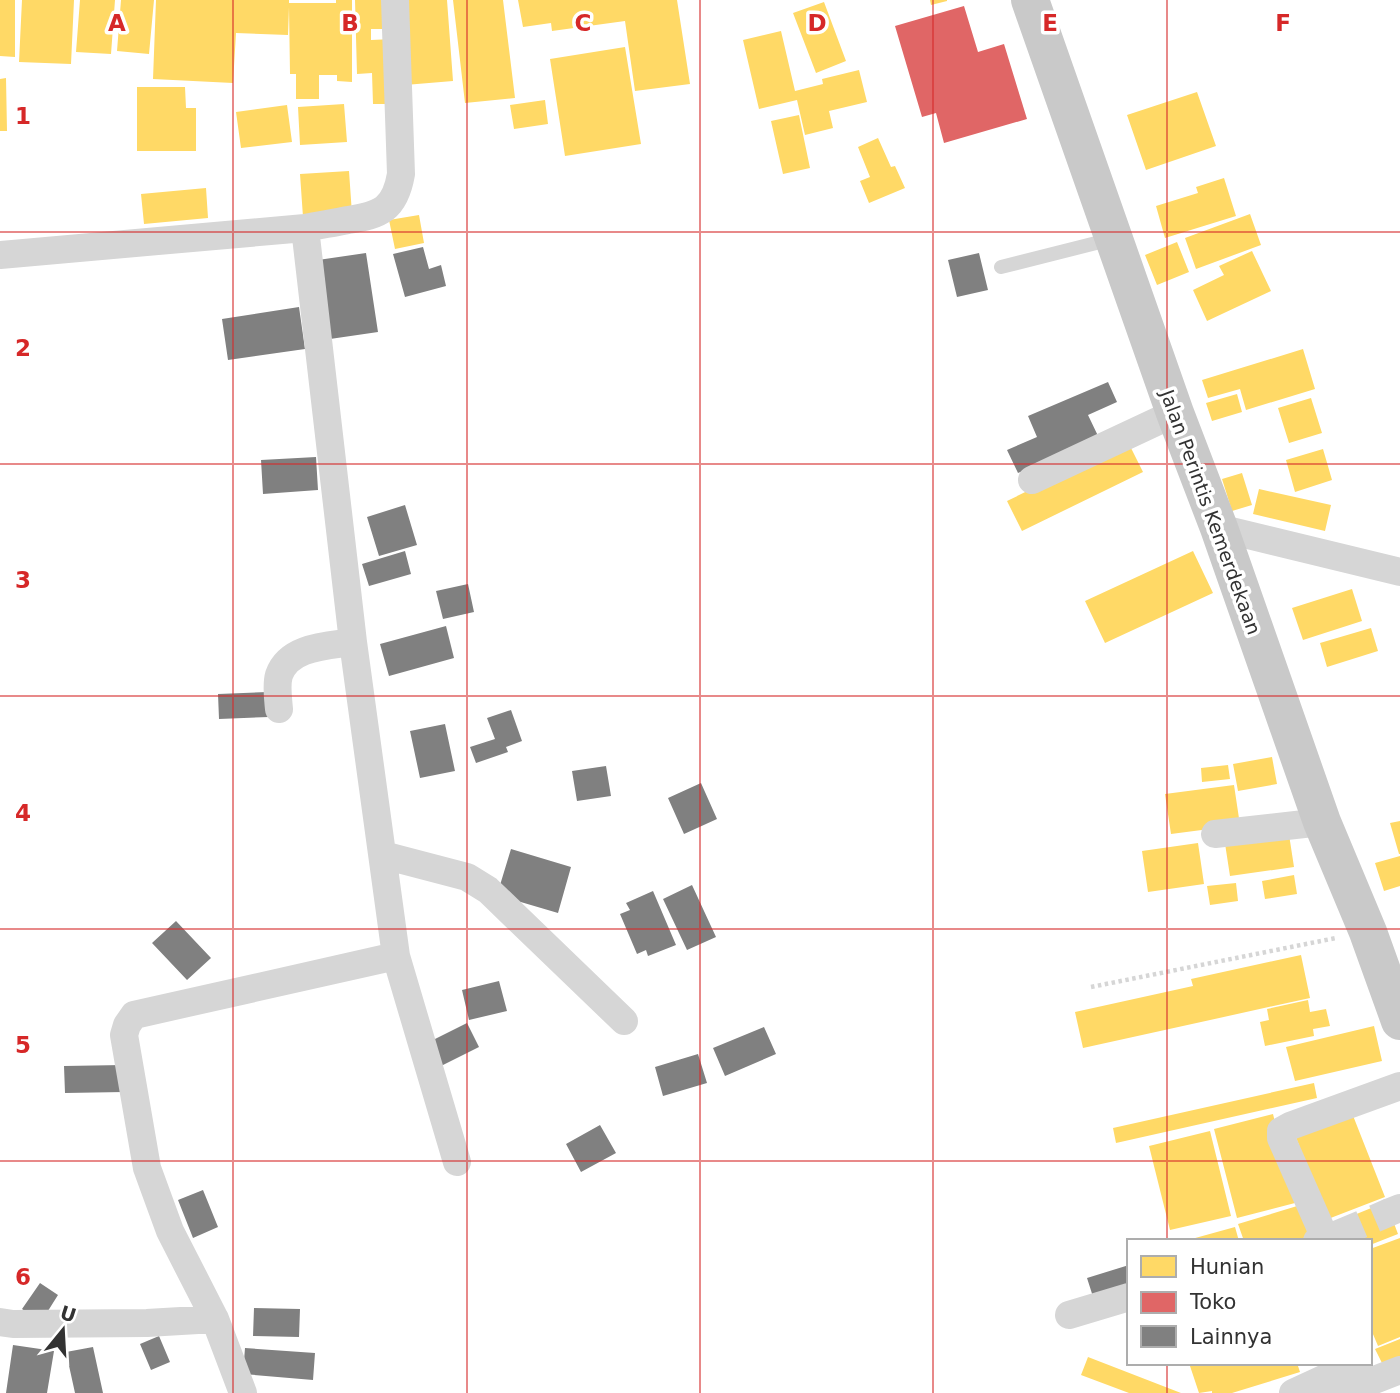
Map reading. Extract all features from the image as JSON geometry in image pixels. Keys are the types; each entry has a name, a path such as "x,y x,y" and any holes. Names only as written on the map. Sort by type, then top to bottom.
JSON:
{"main road":[{"name":"Jalan Perintis Kemerdekaan","path":"1030,0 1322,822 1368,932 1400,1021"}],"street":[{"path":"0,255 304,228 371,216 382,211 399,188 401,174 395,0"},
{"path":"304,228 353,642 396,951 457,1162"},
{"path":"1032,480 1175,413"},
{"path":"1219,528 1400,572"},
{"path":"278,709 278,676 291,658 305,650 353,642"},
{"path":"1215,834 1322,822"},
{"path":"384,860 467,877 477,883 495,897 624,1021"},
{"path":"243,1393 215,1319 170,1231 147,1168 124,1035 127,1025 134,1015 396,951"},
{"path":"1326,1239 1281,1138 1281,1131 1400,1086"},
{"path":"1069,1315 1127,1298"},
{"path":"0,1322 148,1323 215,1319"},
{"path":"1293,1393 1354,1365"},
{"path":"1341,1393 1400,1370"}],"lane":[{"path":"1002,267 1113,239"}],"path":[{"path":"1091,987 1368,932"}],"building: Hunian":[{"path":"0,0 15,0 15,57 0,56"},
{"path":"22,0 74,0 71,64 19,62"},
{"path":"80,0 115,0 111,54 76,52"},
{"path":"121,0 154,0 149,54 117,51"},
{"path":"156,0 289,0 289,3 336,3 336,0 352,0 352,82 337,81 337,75 319,75 319,99 296,99 296,74 290,74 289,7 288,35 236,33 233,83 153,79"},
{"path":"355,0 391,0 392,29 371,29 371,40 393,39 395,104 373,104 372,73 357,74"},
{"path":"398,0 447,0 453,81 405,85"},
{"path":"453,0 503,0 515,98 465,103"},
{"path":"518,0 677,0 690,84 635,91 625,21 552,31 551,23 523,27"},
{"path":"930,0 947,0 947,1 931,5"},
{"path":"824,2 846,61 816,73 793,13"},
{"path":"781,31 795,91 823,84 822,79 859,70 867,102 829,111 833,128 805,135 797,100 759,109 743,40"},
{"path":"625,47 641,144 565,156 550,59"},
{"path":"6,78 7,131 0,131 0,79"},
{"path":"137,87 185,87 186,108 196,108 196,151 137,151"},
{"path":"1197,92 1216,146 1146,170 1127,115"},
{"path":"545,100 548,124 514,129 510,105"},
{"path":"344,104 347,142 300,145 298,107"},
{"path":"287,105 292,142 241,148 236,112"},
{"path":"799,115 810,168 783,174 771,121"},
{"path":"878,138 891,167 895,166 905,188 869,203 860,181 870,177 858,147"},
{"path":"349,171 352,214 303,217 300,174"},
{"path":"1224,178 1236,216 1165,238 1156,206 1198,193 1196,187"},
{"path":"206,188 208,218 144,224 141,194"},
{"path":"1250,214 1261,245 1196,269 1185,238"},
{"path":"419,215 424,243 395,249 389,220"},
{"path":"1177,242 1189,272 1157,285 1145,255"},
{"path":"1252,251 1271,291 1207,321 1193,290 1224,275 1219,266"},
{"path":"1303,349 1315,389 1246,410 1240,389 1208,398 1202,380"},
{"path":"1237,394 1242,412 1212,421 1206,403"},
{"path":"1311,398 1322,433 1289,443 1278,408"},
{"path":"1128,442 1143,472 1022,531 1007,501"},
{"path":"1323,449 1332,480 1295,492 1286,460"},
{"path":"1242,473 1252,505 1232,511 1222,479"},
{"path":"1259,489 1331,505 1325,531 1253,514"},
{"path":"1193,551 1213,593 1105,643 1085,601"},
{"path":"1352,589 1362,621 1303,640 1292,608"},
{"path":"1371,628 1378,651 1327,667 1320,643"},
{"path":"1272,757 1277,784 1238,791 1233,764"},
{"path":"1228,765 1230,779 1202,782 1201,768"},
{"path":"1234,785 1240,825 1171,834 1165,794"},
{"path":"1400,821 1400,854 1399,854 1390,823"},
{"path":"1288,828 1294,867 1230,876 1224,837"},
{"path":"1198,843 1204,884 1148,892 1142,851"},
{"path":"1400,856 1400,886 1384,891 1375,863"},
{"path":"1294,875 1297,894 1265,899 1262,881"},
{"path":"1236,883 1238,901 1210,905 1207,886"},
{"path":"1301,955 1310,998 1083,1048 1075,1012 1193,986 1191,979"},
{"path":"1308,1000 1310,1012 1326,1009 1330,1026 1313,1029 1314,1036 1265,1046 1260,1022 1269,1020 1267,1009"},
{"path":"1374,1026 1382,1061 1295,1081 1286,1047"},
{"path":"1314,1083 1317,1098 1116,1143 1113,1128"},
{"path":"1350,1108 1385,1197 1328,1219 1293,1130"},
{"path":"1273,1114 1295,1203 1237,1218 1214,1129"},
{"path":"1210,1131 1231,1216 1170,1230 1149,1146"},
{"path":"1386,1202 1398,1234 1372,1244 1372,1239 1338,1239 1332,1224"},
{"path":"1307,1203 1318,1237 1243,1239 1238,1224"},
{"path":"1235,1227 1238,1239 1192,1239"},
{"path":"1400,1238 1400,1337 1378,1346 1372,1332 1372,1248"},
{"path":"1400,1339 1400,1356 1382,1363 1375,1349"},
{"path":"1088,1357 1181,1393 1129,1393 1081,1375"},
{"path":"1190,1365 1298,1365 1300,1372 1232,1393 1199,1393"}],"building: Toko":[{"path":"964,6 978,52 1004,44 1027,119 944,143 936,113 922,117 895,26"}],"building: Lainnya":[{"path":"423,247 429,269 441,265 446,286 405,297 393,254"},
{"path":"366,253 378,332 330,339 318,260"},
{"path":"979,253 988,290 957,297 948,260"},
{"path":"299,307 305,349 228,360 222,319"},
{"path":"1108,382 1117,402 1088,415 1099,438 1018,473 1007,450 1037,437 1028,416"},
{"path":"316,457 318,490 263,494 261,460"},
{"path":"405,505 417,545 379,556 367,517"},
{"path":"405,551 411,574 369,586 362,564"},
{"path":"468,584 474,612 443,619 436,591"},
{"path":"446,626 454,658 389,676 380,644"},
{"path":"268,692 269,717 219,719 218,694"},
{"path":"511,710 522,741 506,747 508,752 476,763 470,747 495,739 487,718"},
{"path":"445,724 455,771 420,778 410,731"},
{"path":"606,766 611,796 577,801 572,771"},
{"path":"701,783 717,819 684,834 668,798"},
{"path":"511,849 571,867 558,913 497,895"},
{"path":"692,885 716,937 687,950 663,899"},
{"path":"653,891 676,945 648,956 646,950 637,954 620,914 630,910 626,903"},
{"path":"176,921 211,958 187,980 152,943"},
{"path":"499,981 507,1011 469,1020 462,990"},
{"path":"467,1023 479,1047 437,1068 425,1044"},
{"path":"764,1027 776,1054 725,1076 713,1048"},
{"path":"698,1054 707,1083 663,1096 655,1067"},
{"path":"123,1065 124,1092 65,1093 64,1066"},
{"path":"600,1125 616,1153 581,1172 566,1144"},
{"path":"203,1190 218,1227 193,1238 178,1200"},
{"path":"1127,1266 1127,1293 1095,1303 1087,1278"},
{"path":"40,1283 58,1295 41,1322 22,1309"},
{"path":"254,1308 300,1309 299,1337 253,1336"},
{"path":"159,1336 170,1362 151,1370 140,1344"},
{"path":"13,1345 54,1351 47,1393 6,1393"},
{"path":"93,1347 103,1393 75,1393 66,1352"},
{"path":"245,1348 315,1353 313,1380 243,1374"}],"tunnel":[{"path":"1336,1235 1390,1212"}]}
